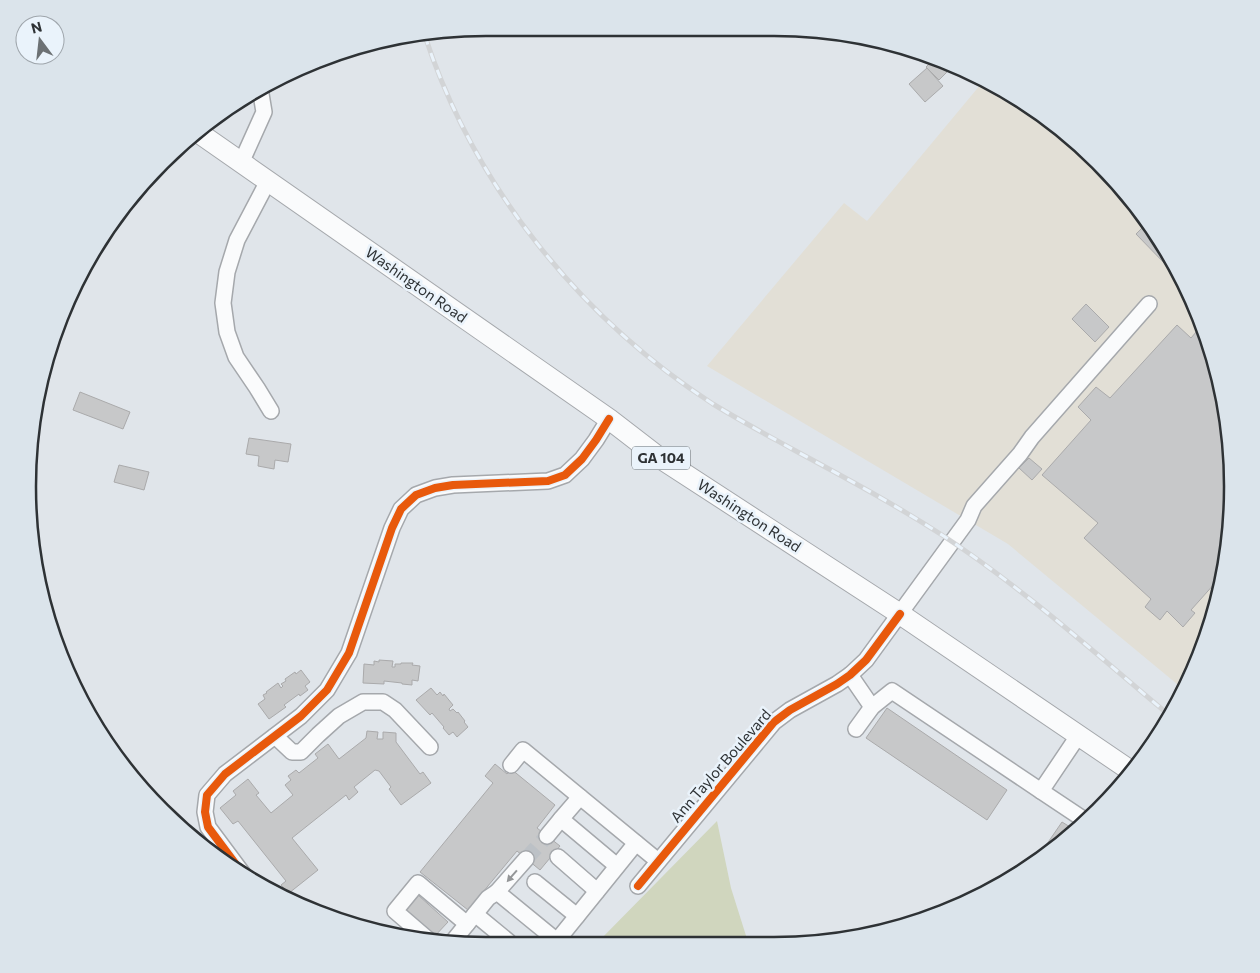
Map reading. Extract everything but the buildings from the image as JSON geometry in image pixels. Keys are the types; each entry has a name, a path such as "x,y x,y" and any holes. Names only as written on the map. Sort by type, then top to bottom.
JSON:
{"main road":[{"name":"Washington Road","path":"204,136 609,419 657,456 900,614 1125,768"}],"street":[{"path":"241,163 264,112 261,97"},
{"path":"268,181 236,240 227,272 222,304 227,332 236,357 272,411"},
{"name":"Ann Taylor Boulevard","path":"638,886 774,722 790,710 837,684 866,660 968,520 974,506 1020,454 1032,437 1150,304"},
{"path":"230,857 208,827 205,812 207,795 225,774 306,711 327,690 349,653 392,528 401,509 416,495 435,488 453,485 548,481 565,475 582,460 609,419"},
{"path":"850,675 872,707"},
{"path":"856,729 872,707 892,691 1079,817"},
{"path":"275,736 292,752 301,752 339,716 363,702 383,702 395,710 430,747"},
{"path":"306,711 318,735"},
{"path":"1041,791 1078,736"},
{"path":"511,765 524,750 658,861"},
{"path":"547,836 580,797"},
{"path":"561,819 617,866"},
{"path":"560,937 636,843"},
{"path":"558,857 597,891"},
{"path":"458,936 488,898 497,892 526,859"},
{"path":"535,882 577,916"},
{"path":"419,931 395,911 418,883 501,937"},
{"path":"497,892 552,937"}],"shaded area":[{"path":"979,86 1024,112 1070,148 1112,190 1148,236 1177,287 1200,342 1215,399 1223,457 1223,516 1215,574 1200,631 1178,685 1008,544 707,366 844,203 867,221"}],"green space":[{"path":"717,821 731,888 746,937 603,937"}],"tunnel":[{"path":"526,859 547,836"}],"railway":[{"path":"427,40 446,91 472,145 503,196 538,244 576,289 619,331 664,370 713,404 887,502 972,555 1030,599 1164,711"}],"cycle path":[{"path":"230,857 208,827 205,812 207,795 225,774 301,716 327,690 349,653 392,528 401,509 416,495 435,488 453,485 548,481 565,475 582,459 609,419"},
{"path":"638,886 774,722 790,710 850,675 866,660 900,614"}]}
